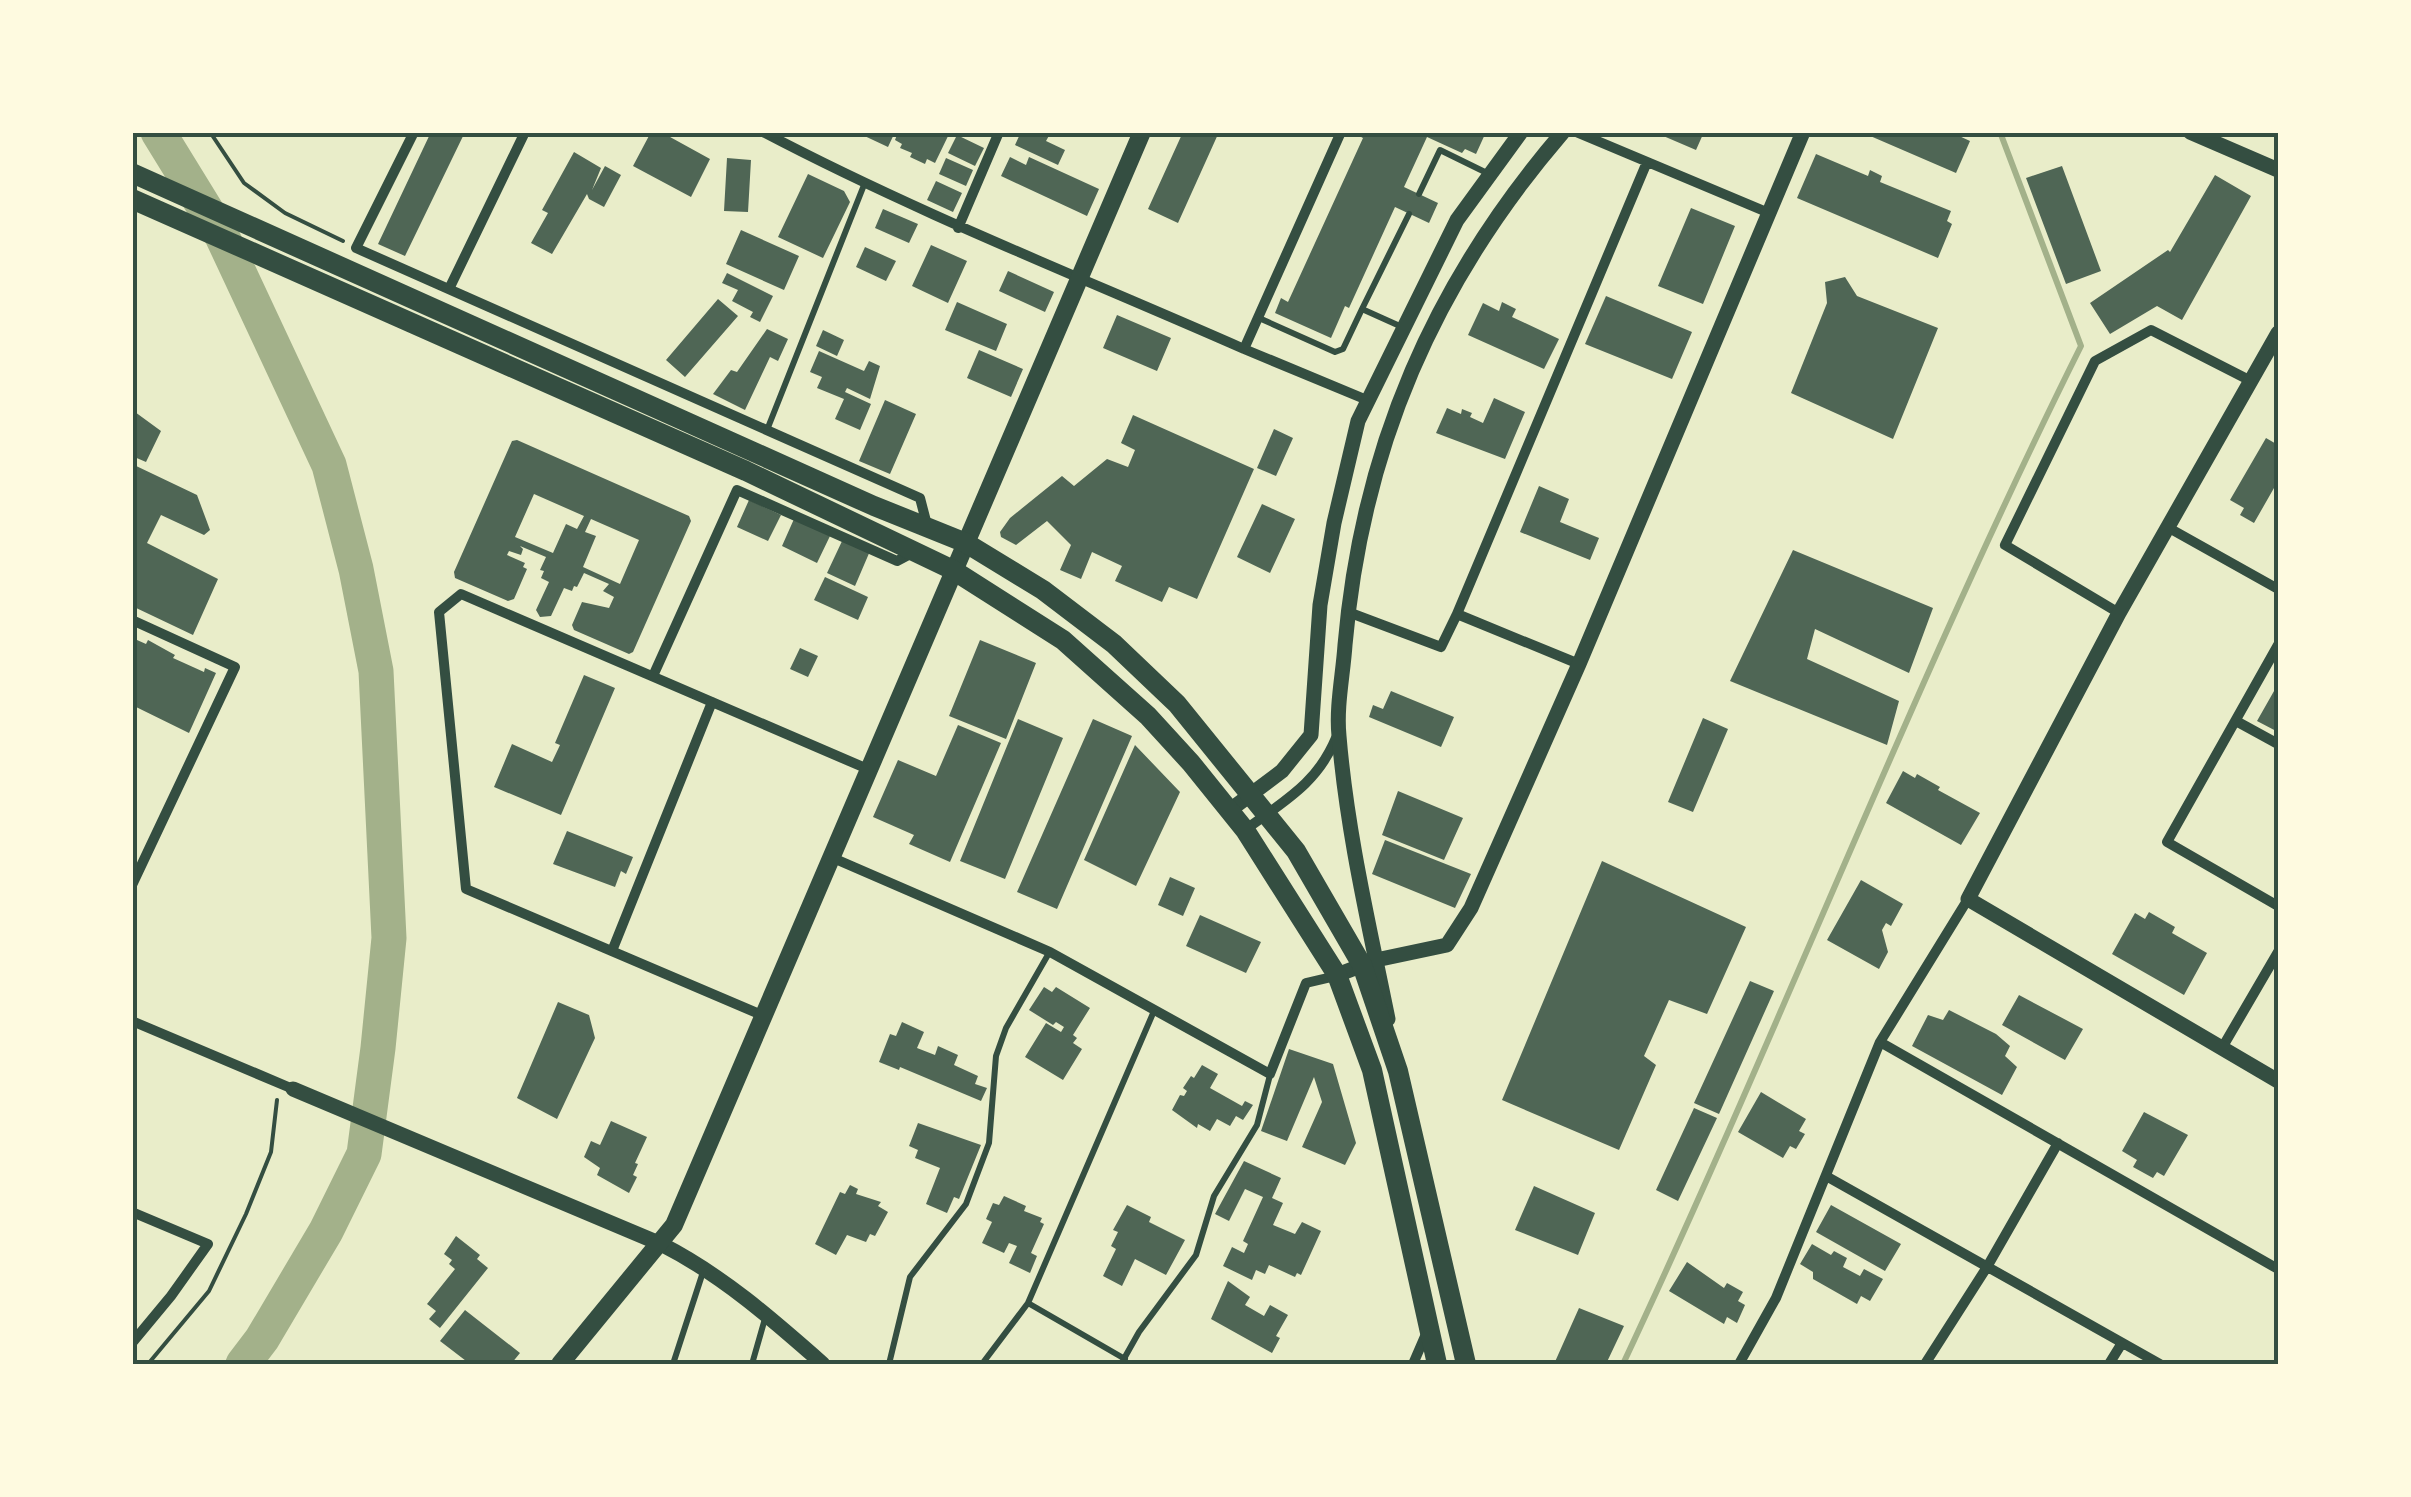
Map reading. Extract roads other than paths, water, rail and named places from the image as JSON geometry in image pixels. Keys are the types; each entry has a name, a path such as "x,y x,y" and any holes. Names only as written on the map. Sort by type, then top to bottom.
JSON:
{"main road":[{"path":"560,1364 674,1224 1142,132"},
{"path":"132,172 966,543 1042,590 1114,644 1176,704 1253,794 1296,851 1369,963 1466,1364"},
{"path":"132,198 746,471 953,570 1062,640 1148,716 1245,830 1337,975 1372,1070 1436,1364"}],"street":[{"path":"414,132 356,248 920,498 928,527"},
{"path":"449,289 525,132"},
{"path":"763,132 958,228 1367,400"},
{"path":"958,228 999,132"},
{"path":"1244,348 1340,132"},
{"path":"1230,810 1282,771 1310,735 1320,605 1334,524 1367,400 1457,220 1520,132"},
{"path":"1369,963 1338,732 1348,612 1363,517 1390,425 1432,325 1478,242 1519,183 1563,132"},
{"path":"1576,132 1769,214"},
{"path":"834,858 1050,952 1270,1074 1306,983 1447,945 1471,908 1578,664 1803,132"},
{"path":"2190,132 2278,170"},
{"path":"1348,612 1441,648 1647,162"},
{"path":"2119,613 2005,544 2096,361 2151,330 2251,381"},
{"path":"1739,1364 1776,1298 1880,1042 1968,899 2119,613 2278,333"},
{"path":"652,676 737,490 898,560 915,552"},
{"path":"2169,528 2278,588"},
{"path":"764,1016 466,889 440,612 461,594 870,770"},
{"path":"1457,614 1578,664"},
{"path":"132,620 234,666 132,885"},
{"path":"2278,645 2167,842 2278,906"},
{"path":"612,951 712,702"},
{"path":"2236,720 2278,744"},
{"path":"1245,830 1311,781 1326,761 1338,732"},
{"path":"1968,899 2278,1081"},
{"path":"2222,1048 2278,952"},
{"path":"132,1021 661,1244 704,1266 823,1364"},
{"path":"1880,1042 2278,1269"},
{"path":"1925,1364 1987,1267 2058,1143"},
{"path":"1826,1176 2160,1364"},
{"path":"132,1212 208,1244 132,1343"},
{"path":"1413,1364 1428,1329"},
{"path":"2109,1364 2122,1343"}],"lane":[{"path":"1418,194 1440,150 1490,175"},
{"path":"767,431 864,185"},
{"path":"1258,317 1335,352 1343,350 1409,214"},
{"path":"1362,309 1403,328"},
{"path":"889,1364 910,1277 966,1204 990,1143 996,1056 1006,1028 1050,952"},
{"path":"982,1364 1028,1302 1155,1010"},
{"path":"1028,1302 1123,1362 1139,1332 1196,1255 1214,1196 1257,1125 1270,1074"},
{"path":"674,1364 704,1266"},
{"path":"752,1364 766,1314"}],"waterway":[{"path":"158,132 222,236 329,465 356,569 376,671 389,938 364,1154 326,1231 243,1364"},
{"path":"1623,1364 1962,598 2081,346 2000,132"}]}
